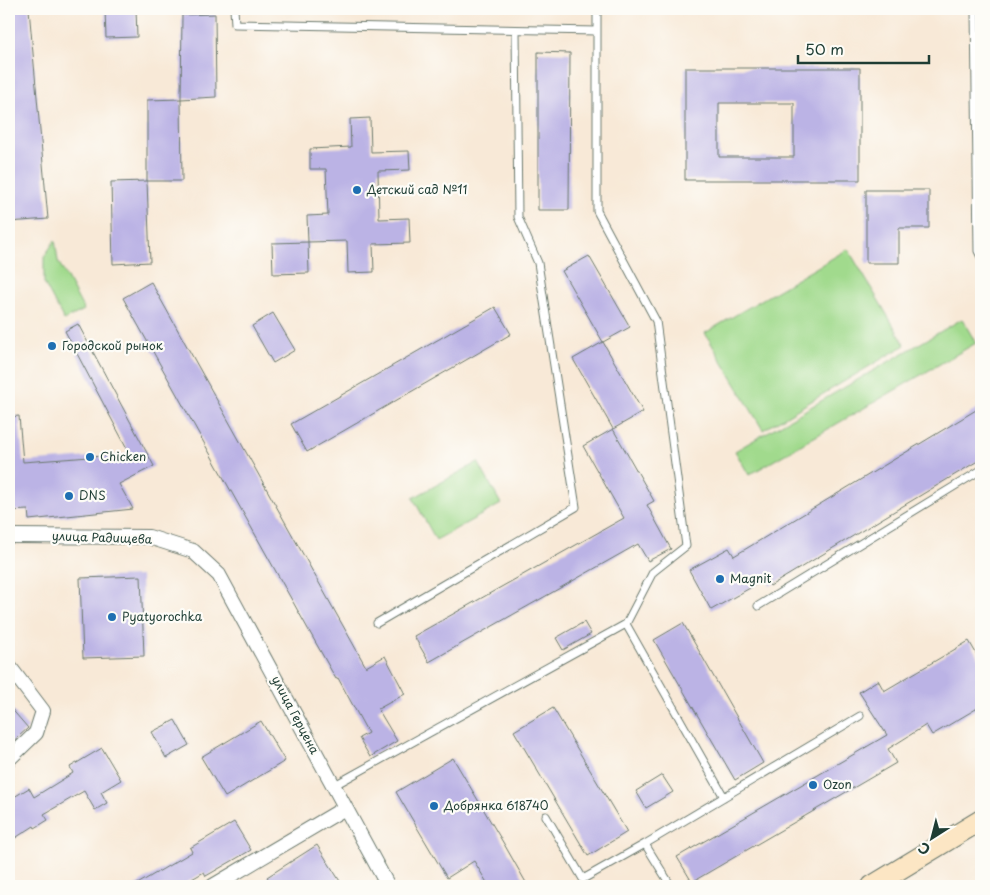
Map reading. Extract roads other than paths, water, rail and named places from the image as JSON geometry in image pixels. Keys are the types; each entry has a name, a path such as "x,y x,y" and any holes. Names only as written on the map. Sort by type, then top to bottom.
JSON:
{"street":[{"name":"улица Радищева","path":"9,536 149,537 193,551"},
{"name":"улица Герцена","path":"193,551 219,576 388,886"},
{"path":"9,666 43,710 36,733 9,759"},
{"path":"213,886 345,808"},
{"path":"872,886 981,820"}],"lane":[{"path":"234,9 235,24 597,31"},
{"path":"333,786 626,624 653,572 686,546 656,321 597,211 597,9"},
{"path":"975,9 978,22 978,251 981,257"},
{"path":"376,623 576,507 538,263 518,216 516,30"},
{"path":"758,606 981,470"},
{"path":"626,624 724,797"},
{"path":"546,816 583,879 860,716"},
{"path":"645,844 670,886"}],"place":[{"name":"Детский сад №11","path":"357,190"},
{"name":"Городской рынок","path":"52,346"},
{"name":"Chicken","path":"90,457"},
{"name":"DNS","path":"69,496"},
{"name":"Magnit","path":"720,579"},
{"name":"Pyatyorochka","path":"112,617"},
{"name":"Ozon","path":"813,785"},
{"name":"Добрянка 618740","path":"434,806"}]}
